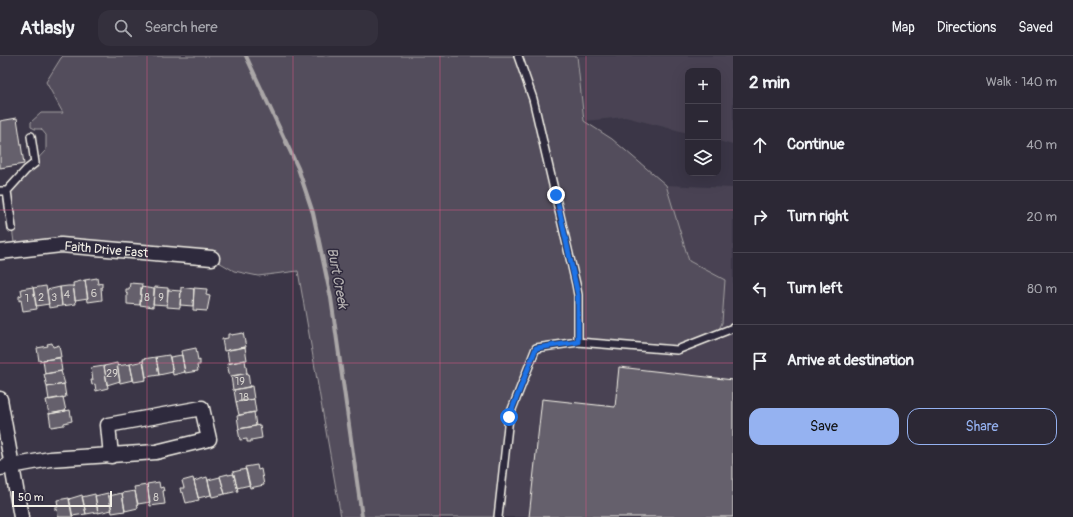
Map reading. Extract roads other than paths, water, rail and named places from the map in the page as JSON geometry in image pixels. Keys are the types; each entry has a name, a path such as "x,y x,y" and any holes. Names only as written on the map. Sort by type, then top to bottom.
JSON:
{"street":[{"name":"Faith Drive East","path":"0,252 61,245 212,258"},
{"path":"0,399 6,467 21,517"},
{"path":"6,467 50,459 82,456 111,456 156,452 209,439 202,408 108,425 111,456"}],"lane":[{"path":"518,56 533,99 576,284 578,295 578,342"},
{"path":"12,228 4,191 35,163 31,136"},
{"path":"498,517 509,417 536,348 578,342 677,350 733,328"}],"waterway":[{"name":"Burt Creek","path":"246,56 298,168 313,213 331,298 362,517"}]}
